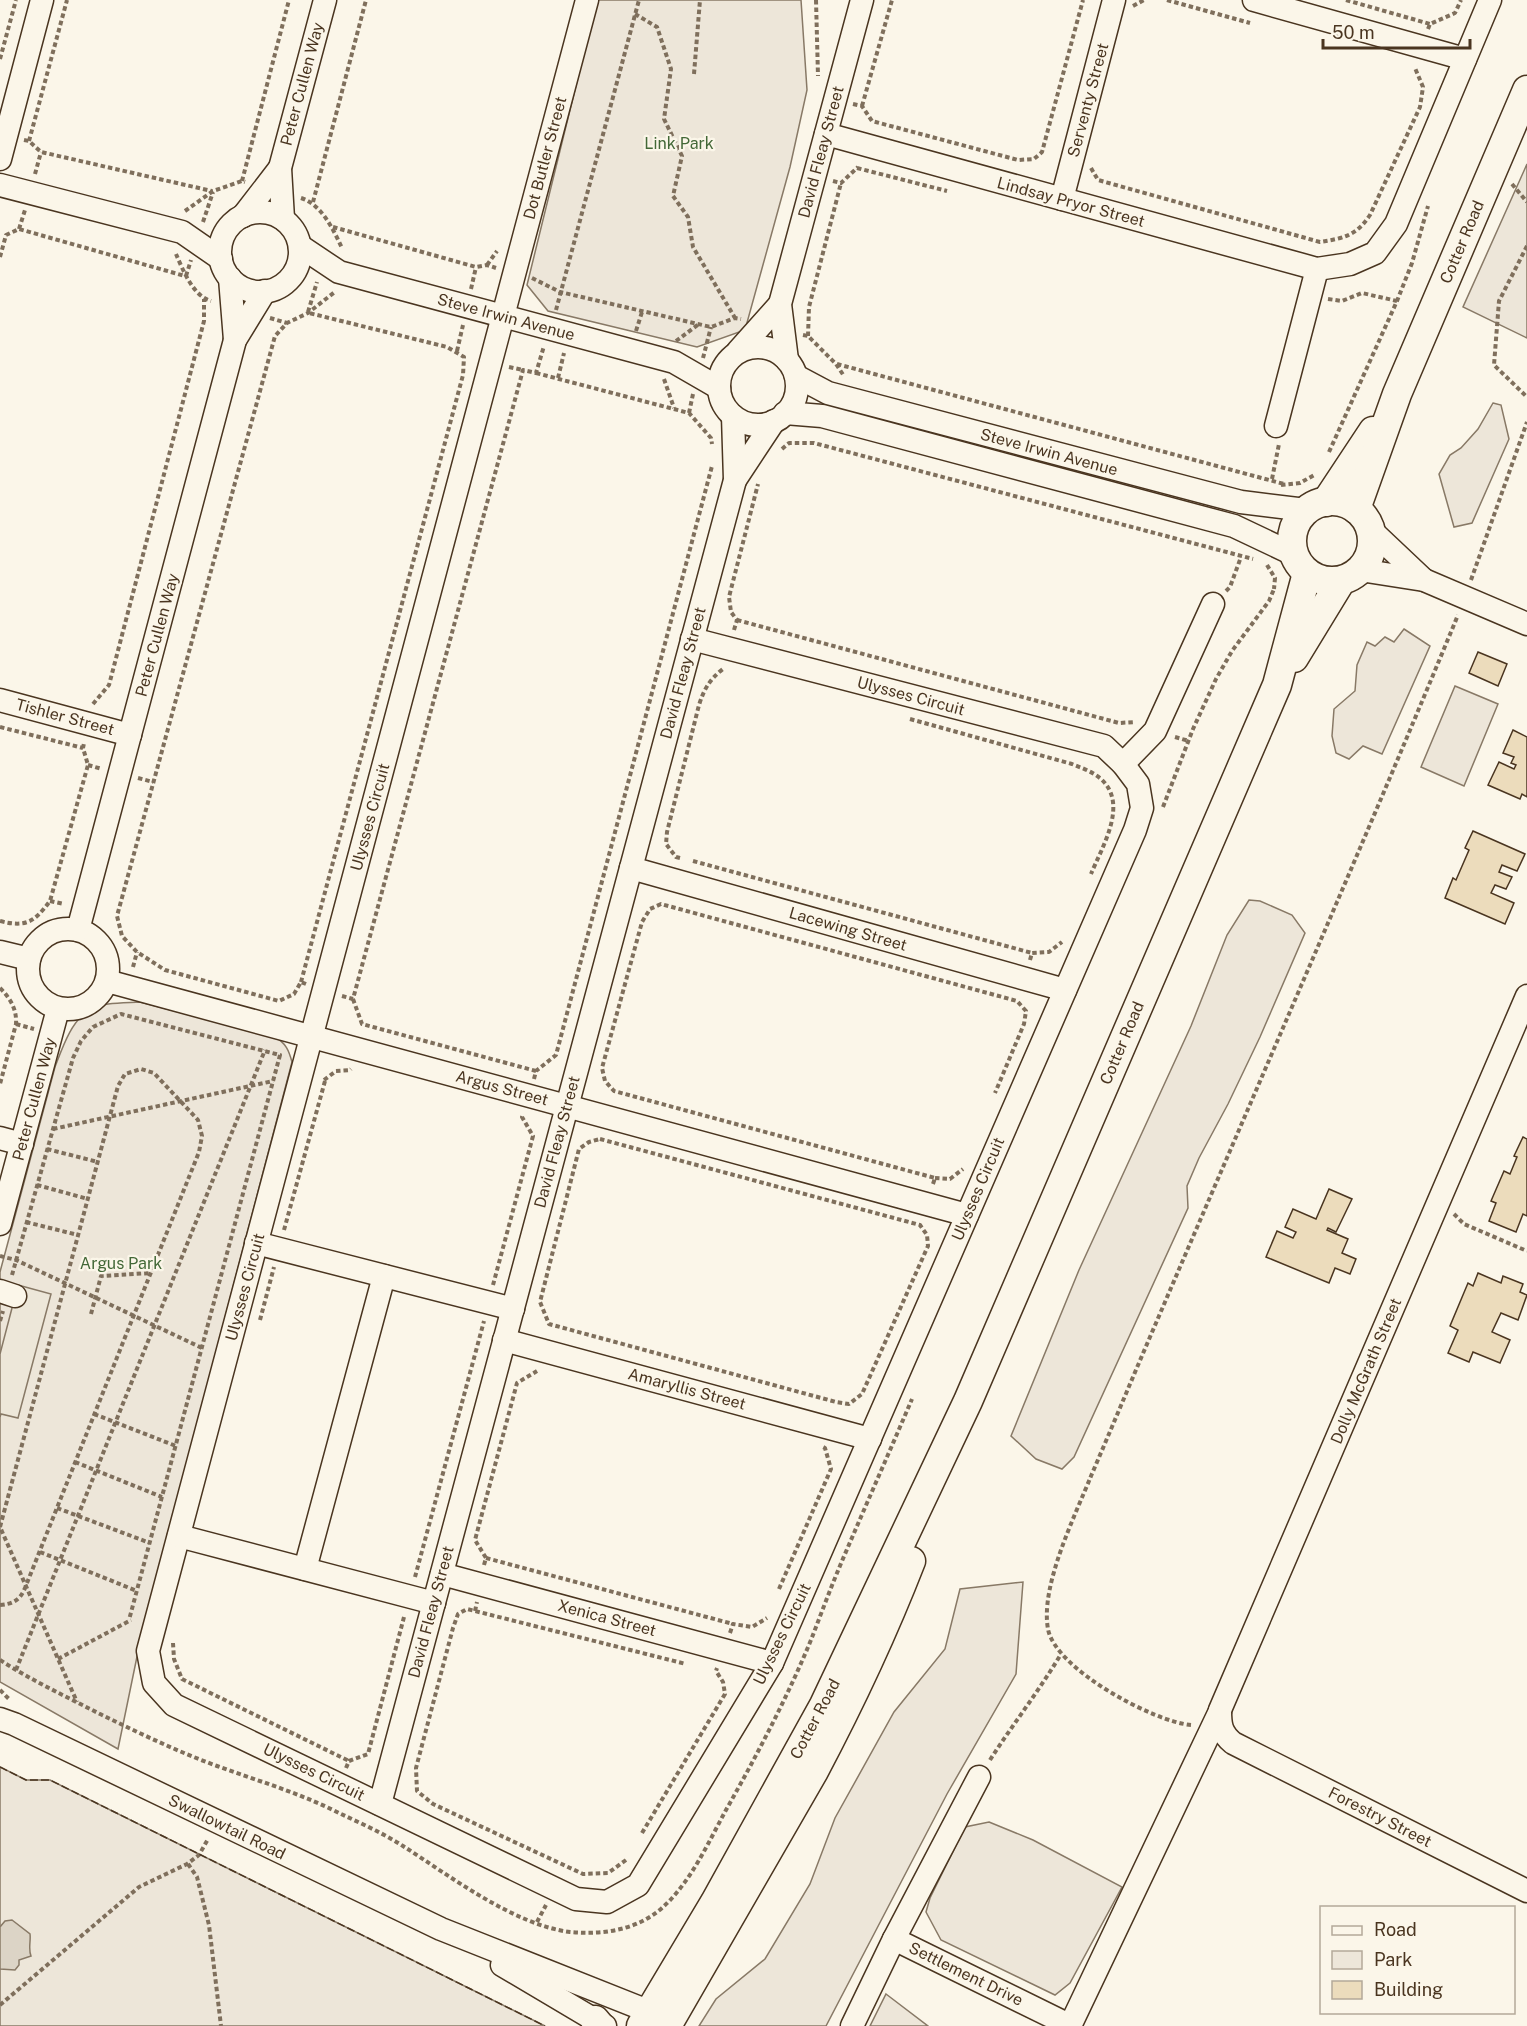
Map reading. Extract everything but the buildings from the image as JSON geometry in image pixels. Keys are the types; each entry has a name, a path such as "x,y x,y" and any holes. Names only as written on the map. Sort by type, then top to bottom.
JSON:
{"main road":[{"name":"Cotter Road","path":"1363,519 1397,394 1527,90"},
{"name":"Cotter Road","path":"1316,506 1397,394"},
{"path":"1336,501 1363,519 1371,551 1351,575 1323,580 1300,564 1291,542 1293,530 1298,519 1316,506 1336,501"},
{"name":"Cotter Road","path":"1277,685 1300,564"},
{"name":"Cotter Road","path":"657,2021 814,1772 858,1683 895,1601 944,1479 968,1401 1277,685 1351,575"}],"street":[{"path":"0,159 42,0"},
{"name":"Peter Cullen Way","path":"300,246 291,226 283,219 279,168 325,0"},
{"name":"Dot Butler Street","path":"503,316 587,0"},
{"name":"David Fleay Street","path":"791,368 780,304 862,0"},
{"path":"1254,0 1465,59"},
{"name":"Lindsay Pryor Street","path":"826,134 1317,269 1350,264 1375,252 1396,224 1490,0"},
{"name":"Serventy Street","path":"1062,199 1123,3"},
{"name":"Peter Cullen Way","path":"236,340 221,246 224,234 279,168"},
{"path":"0,185 173,230 225,268 240,286 252,291 277,288 290,279 299,260 300,246"},
{"path":"173,230 237,220 253,212 263,212 283,219"},
{"name":"Steve Irwin Avenue","path":"300,246 347,274 674,362 719,388"},
{"path":"1276,426 1317,269"},
{"name":"Steve Irwin Avenue","path":"290,279 347,274"},
{"name":"Peter Cullen Way","path":"78,930 236,340 265,291"},
{"name":"David Fleay Street","path":"734,355 780,304"},
{"name":"Ulysses Circuit","path":"503,316 148,1651 154,1683 174,1705 576,1899 608,1902 639,1885 772,1663 1135,830 1142,808 1138,784 1123,764 1104,746 692,639"},
{"path":"751,347 764,347 777,352 791,368 796,390 793,402 780,417 753,424 742,422 726,408 719,388 720,377 734,355 751,347"},
{"name":"Steve Irwin Avenue","path":"674,362 734,355"},
{"name":"Steve Irwin Avenue","path":"791,368 828,393 1241,502 1316,506"},
{"name":"David Fleay Street","path":"380,1804 735,480 733,416"},
{"name":"Steve Irwin Avenue","path":"780,417 822,416 1234,526 1300,564"},
{"name":"David Fleay Street","path":"735,480 780,417"},
{"path":"1363,519 1424,580"},
{"path":"1351,575 1424,580 1527,624"},
{"path":"1123,764 1155,731 1213,604"},
{"name":"Tishler Street","path":"0,700 130,735"},
{"name":"Lacewing Street","path":"630,868 1065,990"},
{"path":"66,929 78,930 90,935 100,944 109,968 107,981 102,992 83,1007 71,1010 58,1009 37,996 30,985 27,972 28,959 34,948 48,935 66,929"},
{"path":"0,952 28,959"},
{"name":"Argus Street","path":"107,981 567,1106 923,1214 967,1215"},
{"name":"Dolly McGrath Street","path":"1070,2026 1220,1710 1527,996"},
{"name":"Peter Cullen Way","path":"0,1224 58,1009"},
{"path":"0,1138 22,1144"},
{"path":"256,1243 513,1309"},
{"path":"305,1569 384,1276"},
{"name":"Amaryllis Street","path":"504,1340 870,1439"},
{"path":"178,1536 434,1602"},
{"name":"Xenica Street","path":"441,1574 772,1663"},
{"name":"Forestry Street","path":"1220,1710 1220,1726 1225,1736 1233,1743 1527,1891"},
{"name":"Swallowtail Road","path":"5,1718 217,1823 441,1929 657,2021"},
{"path":"852,2026 894,1939 979,1777"},
{"name":"Swallowtail Road","path":"441,1929 600,2024"},
{"name":"Settlement Drive","path":"894,1939 1070,2026"}],"path":[{"path":"0,59 16,0"},
{"path":"68,0 29,141 41,152 213,191"},
{"path":"173,230 213,191 242,181 289,0"},
{"path":"366,0 313,202 332,227 476,267 488,266"},
{"path":"536,373 639,0"},
{"path":"694,74 700,0"},
{"path":"862,106 892,0"},
{"path":"835,101 862,106 872,121 1018,160 1034,159 1042,152 1083,0"},
{"path":"1123,3 1144,0"},
{"path":"1346,0 1430,24"},
{"path":"1455,13 1461,0"},
{"path":"538,280 560,292 711,327 735,318 693,247 688,217 673,196 682,156 664,119 671,69 657,27 635,14"},
{"path":"1089,163 1098,180 1320,242 1340,239 1360,230 1370,215 1419,107 1423,87 1415,68"},
{"path":"841,183 809,307 808,336 836,364 1285,484 1300,483 1319,470"},
{"path":"1324,463 1397,301 1412,263 1431,197"},
{"path":"0,233 6,235 19,230 186,276 204,299 204,321 109,685 94,702 82,748 88,765 50,901 36,919 14,925 0,921"},
{"path":"0,257 6,235"},
{"path":"1527,246 1499,301 1494,365 1527,397"},
{"path":"308,313 447,347 464,357 463,375 301,982 294,994 279,1001 165,970 137,952 122,936 117,916 274,336 287,322 308,313 347,274"},
{"path":"635,333 642,312"},
{"path":"558,378 564,351"},
{"path":"536,1071 362,1024 352,999 523,370 688,413"},
{"path":"1220,1710 1206,1725 1187,1725 1162,1718 1118,1696 1072,1665 1050,1639 1047,1626 1054,1572 1126,1393 1383,796 1465,598 1527,422"},
{"path":"1272,479 1280,440 1276,426"},
{"path":"774,456 789,443 814,443 1264,562 1270,567 1275,578 1274,589 1269,601 1232,651 1216,679 1171,783 1162,811"},
{"path":"759,481 729,597 731,612 737,621 1119,723 1136,722 1146,725"},
{"path":"1213,604 1230,587 1241,557"},
{"path":"737,621 723,668 704,690 678,786 666,844 676,857 1032,953 1049,952 1062,942"},
{"path":"904,718 1072,764 1093,773 1103,781 1113,797 1113,821 1090,876"},
{"path":"0,727 82,748"},
{"path":"967,1161 962,1172 950,1179 935,1178 614,1091 606,1081 602,1068 642,922 650,909 661,904 1017,1001 1026,1011 1024,1024 993,1098"},
{"path":"1025,979 1032,953"},
{"path":"301,982 352,999"},
{"path":"0,988 8,996 17,1014 0,1084"},
{"path":"16,1260 73,1058 81,1041 93,1027 121,1014 280,1055 129,1620 58,1659"},
{"path":"16,1670 265,1051"},
{"path":"0,1605 11,1604 21,1597 25,1588 199,1152 202,1136 198,1120 154,1073 141,1069 125,1074 118,1086 0,1527 25,1588 77,1702"},
{"path":"53,1129 273,1081"},
{"path":"258,1327 325,1081"},
{"path":"923,1214 600,1138 579,1149 540,1302 549,1324 849,1404 862,1394 928,1246 923,1214 935,1178"},
{"path":"47,1149 98,1162"},
{"path":"37,1185 88,1199"},
{"path":"1438,1204 1448,1208 1464,1224 1527,1251"},
{"path":"26,1222 78,1235"},
{"path":"0,1256 16,1260 202,1348"},
{"path":"91,1314 101,1276 151,1273"},
{"path":"547,1374 536,1371 517,1383 475,1540 486,1558 733,1624 752,1627 766,1620 771,1609"},
{"path":"94,1414 176,1446"},
{"path":"775,1598 831,1469 825,1448 813,1445"},
{"path":"75,1462 162,1497"},
{"path":"57,1508 150,1543"},
{"path":"39,1552 137,1591"},
{"path":"475,1611 486,1558"},
{"path":"0,1660 77,1702 178,1751 270,1783 329,1808 400,1844 460,1884 512,1912 543,1925 567,1931 594,1933 619,1930 640,1922 662,1908 683,1885 742,1781 787,1692 810,1642 840,1565"},
{"path":"631,1852 625,1862 608,1873 583,1874 433,1804 417,1791 416,1768 453,1628 458,1614 467,1609 693,1665"},
{"path":"637,1843 726,1694 723,1682 716,1671 733,1624"},
{"path":"174,1638 174,1659 182,1679 349,1761"},
{"path":"979,1777 1061,1654"},
{"path":"0,2005 139,1887 187,1864 199,1855 217,1823"},
{"path":"187,1864 197,1876 209,1924 221,2026"}],"green space":[{"name":"Link Park","path":"597,0 801,0 807,90 790,167 745,330 697,347 548,311 527,285"},
{"path":"1527,164 1527,338 1463,307"},
{"path":"1493,403 1501,405 1509,439 1472,523 1454,527 1439,474 1450,455 1461,448 1478,429"},
{"path":"1404,629 1430,646 1382,754 1363,746 1349,759 1336,753 1332,736 1334,709 1355,691 1357,665 1367,642 1375,646 1385,637 1394,642"},
{"path":"1455,686 1498,704 1464,786 1421,767"},
{"path":"1249,900 1260,901 1292,915 1305,933 1260,1037 1187,1186 1188,1208 1074,1457 1062,1469 1036,1459 1011,1436 1079,1270 1191,1026 1227,935"},
{"name":"Argus Park","path":"140,1002 275,1037 287,1048 292,1062 140,1642 118,1749 0,1682 0,1272 55,1067 68,1036 77,1021 94,1007 113,1003"},
{"path":"1023,1582 1016,1674 947,1794 826,2026 699,2026 716,1999 765,1959 810,1884 835,1818 894,1712 945,1649 960,1589"},
{"path":"0,1767 26,1780 50,1780 545,2026 0,2026"},
{"path":"989,1822 1033,1840 1122,1887 1070,1983 1055,1995 941,1940 926,1912 930,1898 965,1827"},
{"path":"886,1994 928,2026 870,2026"}],"shaded area":[{"path":"18,1285 51,1294 18,1418 1,1414 0,1417 0,1354"},
{"path":"12,1920 30,1934 31,1956 19,1960 19,1965 15,1970 0,1969 0,1927 5,1921"}],"fence":[{"path":"0,1767 26,1780 50,1780 545,2026"}]}
